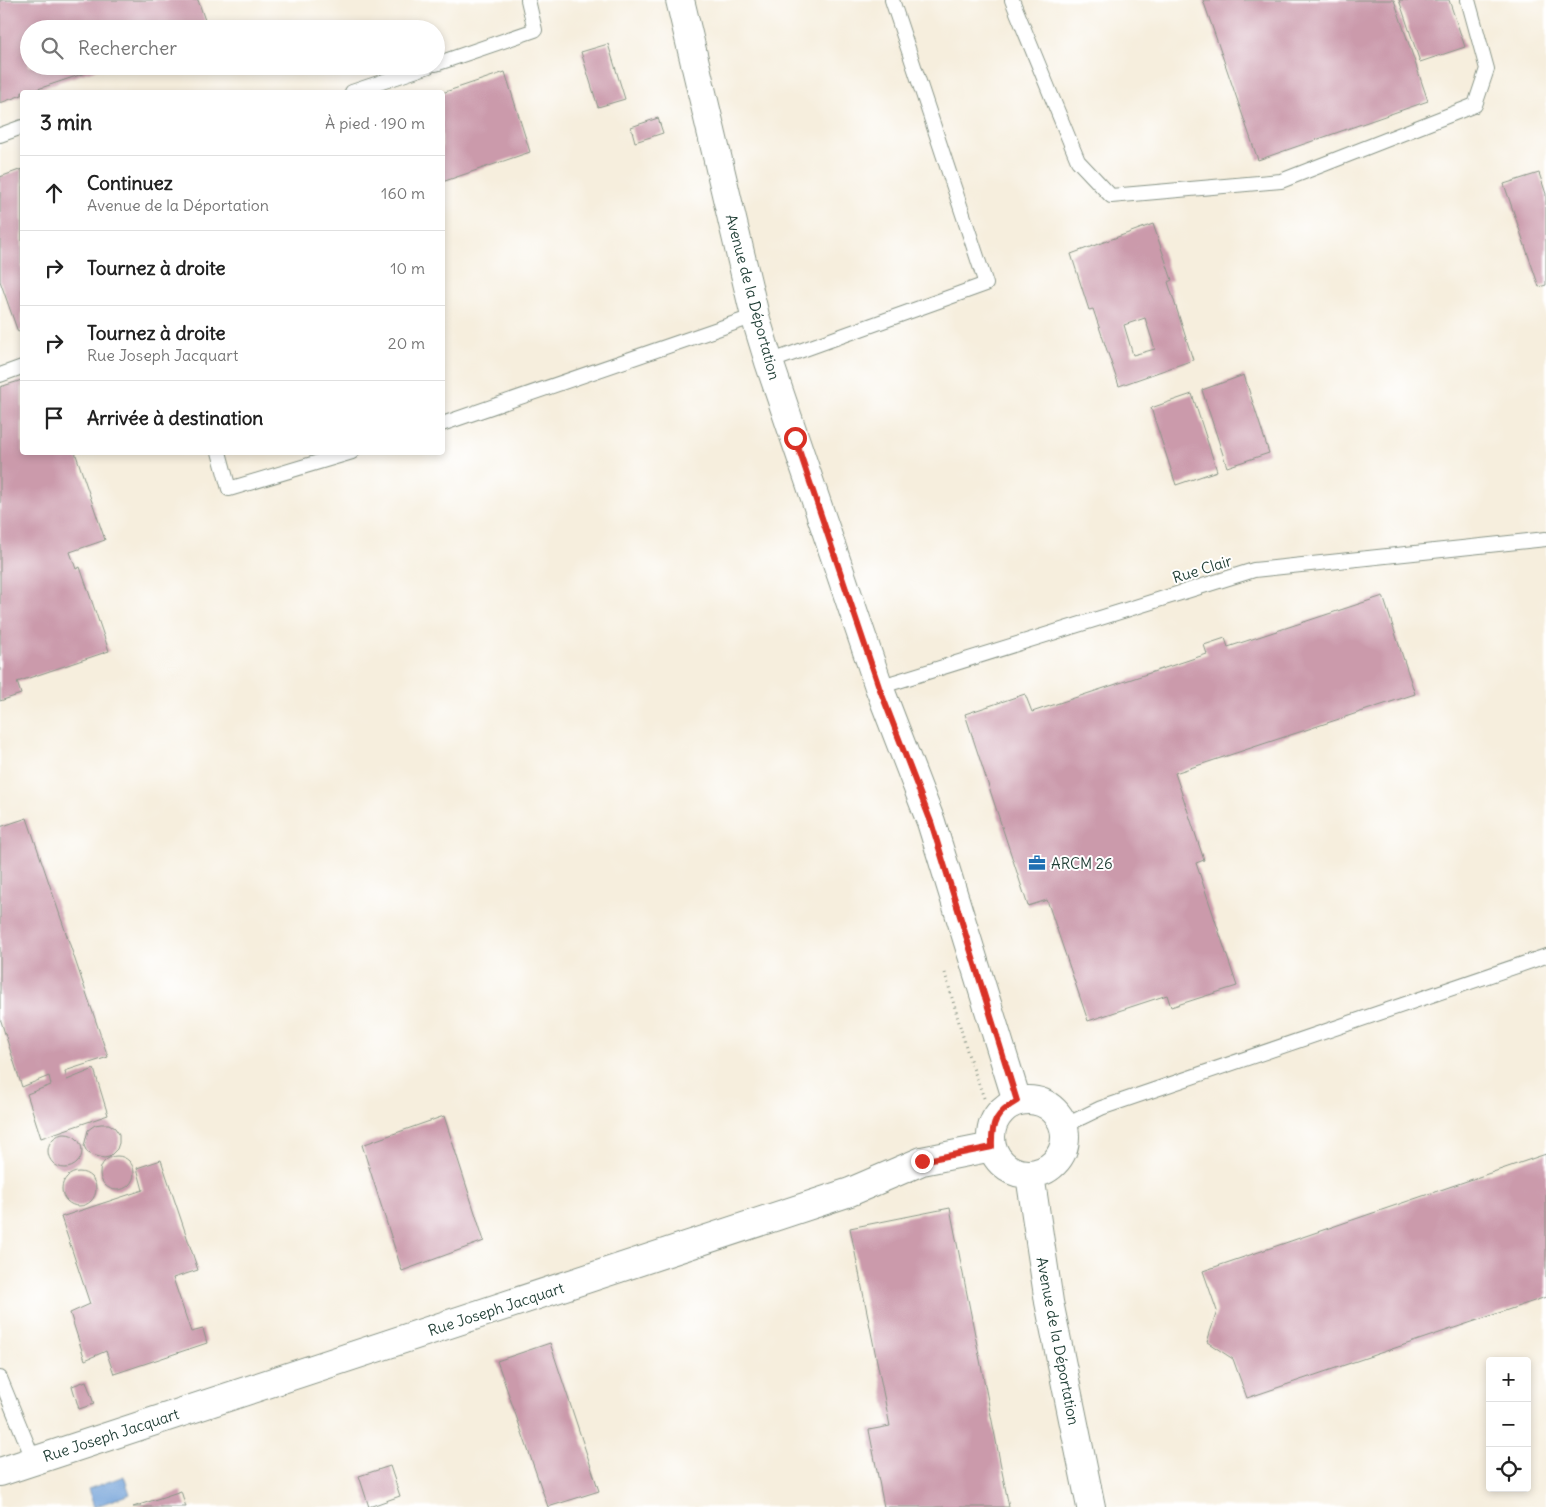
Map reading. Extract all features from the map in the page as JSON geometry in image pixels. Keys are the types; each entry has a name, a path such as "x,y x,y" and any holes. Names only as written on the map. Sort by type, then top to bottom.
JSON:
{"street":[{"name":"Avenue de la Déportation","path":"680,0 755,316 769,362 879,687 931,822 1017,1101"},
{"path":"1017,1101 1036,1101 1048,1105 1058,1114 1064,1126 1066,1143 1059,1159 1046,1171 1030,1175 1013,1172 1000,1162 992,1147 991,1133 995,1119 1004,1108 1017,1101"},
{"name":"Rue Joseph Jacquart","path":"0,1472 850,1192 922,1161 992,1147"},
{"name":"Avenue de la Déportation","path":"1030,1175 1049,1302 1091,1507"}],"lane":[{"path":"445,61 535,30 528,0"},
{"path":"769,362 986,284 892,0"},
{"path":"1012,0 1078,161 1111,196 1281,181 1475,105 1487,68 1468,0"},
{"path":"358,90 402,75"},
{"path":"0,135 20,128"},
{"path":"445,423 755,316"},
{"path":"0,375 20,368"},
{"path":"220,455 228,489 342,455"},
{"name":"Rue Clair","path":"879,687 1254,570 1546,539"},
{"path":"1064,1126 1101,1108 1546,956"},
{"path":"0,1378 34,1461"}],"water":[{"path":"124,1476 130,1494 94,1507 88,1489"}],"building":[{"path":"0,0 198,0 205,20 20,20 20,75 79,75 35,90 20,90 20,96 0,103"},
{"path":"1203,0 1394,0 1428,101 1258,160"},
{"path":"1399,0 1449,0 1465,47 1420,62"},
{"path":"608,44 625,99 598,107 581,52"},
{"path":"505,72 530,152 445,181 445,92"},
{"path":"658,118 663,133 635,142 631,127"},
{"path":"20,170 20,331 18,332 0,281 0,177"},
{"path":"1539,173 1546,194 1546,285 1539,287 1504,184"},
{"path":"1153,224 1172,280 1168,282 1193,360 1119,386 1093,309 1089,310 1071,254","holes":["1145,318 1155,349 1133,355 1124,325"]},
{"path":"1244,375 1269,453 1227,467 1202,390"},
{"path":"20,381 20,455 76,455 105,540 70,552 76,569 80,567 109,651 17,682 21,694 0,701 0,387"},
{"path":"1192,394 1217,471 1176,485 1151,408"},
{"path":"1383,596 1415,694 1175,773 1204,860 1196,863 1237,986 1171,1007 1167,995 1088,1021 1047,900 1028,906 965,714 1025,694 1032,712 1207,654 1204,645 1225,638 1228,647"},
{"path":"27,818 108,1057 65,1071 67,1080 94,1069 108,1115 41,1138 27,1094 51,1085 49,1076 22,1087 0,1018 0,827"},
{"path":"444,1116 484,1241 402,1271 362,1145"},
{"path":"109,1124 119,1134 117,1149 109,1157 104,1158 87,1152 84,1146 88,1130 95,1125"},
{"path":"65,1134 77,1139 82,1151 77,1163 65,1168 53,1163 48,1151 53,1139"},
{"path":"1546,1154 1546,1297 1247,1398 1233,1359 1207,1342 1217,1311 1203,1271"},
{"path":"117,1156 124,1157 129,1161 133,1166 133,1180 129,1185 124,1189 117,1190 110,1189 105,1185 101,1180 100,1173 101,1166 105,1161 110,1157"},
{"path":"161,1160 198,1270 173,1278 191,1332 203,1329 207,1343 114,1374 106,1351 85,1360 70,1313 90,1304 61,1217 143,1190 137,1168"},
{"path":"79,1172 91,1177 96,1189 91,1201 79,1206 67,1201 62,1189 67,1177"},
{"path":"950,1208 1009,1507 884,1507 869,1430 890,1426 850,1228"},
{"path":"550,1343 599,1491 548,1507 497,1361"},
{"path":"86,1381 94,1404 79,1409 72,1386"},
{"path":"390,1466 400,1496 369,1507 359,1476"},
{"path":"181,1491 186,1507 133,1507"}],"place":[{"name":"ARCM 26","path":"1037,863"}],"route":[{"path":"795,438 879,687 931,822 1017,1101 1004,1108 995,1119 991,1133 992,1147 922,1161"}]}
